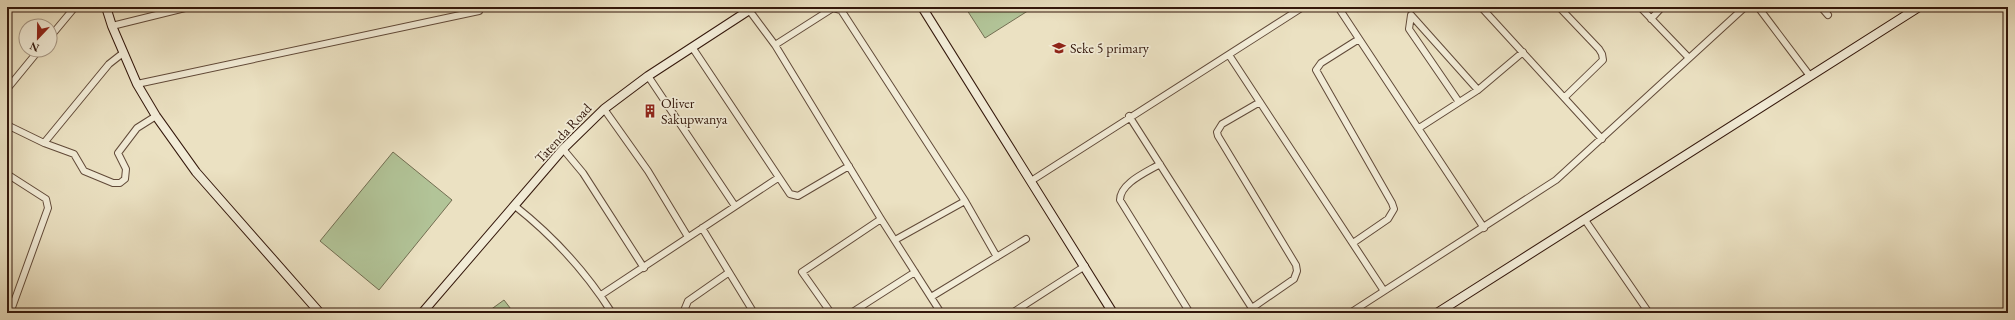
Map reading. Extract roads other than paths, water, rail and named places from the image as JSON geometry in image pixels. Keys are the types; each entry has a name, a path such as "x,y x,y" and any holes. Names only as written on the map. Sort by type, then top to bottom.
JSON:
{"street":[{"path":"58,27 75,7"},
{"path":"106,7 112,26 137,84 156,116 196,172 320,313"},
{"path":"112,26 189,7"},
{"path":"922,7 1113,313"},
{"path":"1031,181 1130,116 1303,7"},
{"path":"1338,7 1484,228"},
{"path":"1481,7 1602,139"},
{"path":"1559,7 1599,49 1603,60 1565,98"},
{"path":"1640,7 1689,58"},
{"path":"1651,19 1662,7"},
{"path":"1350,313 1484,228 1556,180 1745,7"},
{"path":"1758,7 1810,76"},
{"path":"1821,7 1828,15"},
{"path":"1437,313 1919,7"},
{"path":"775,45 833,8 841,10 965,201 997,256"},
{"path":"752,9 850,166 881,219 896,240 941,313"},
{"name":"Tatenda Road","path":"422,313 563,149 604,109 648,76 752,9"},
{"path":"137,84 478,11"},
{"path":"1459,102 1409,29 1411,15 1478,90"},
{"path":"1353,243 1388,219 1394,209 1316,70 1320,63 1359,39"},
{"path":"692,47 790,194 796,196 850,166"},
{"path":"1419,128 1478,90 1523,52"},
{"path":"44,143 110,64 123,53"},
{"path":"1229,55 1384,291"},
{"path":"7,89 32,58"},
{"path":"648,76 735,206"},
{"path":"1130,116 1254,310 1294,279 1297,271 1296,265 1217,132 1222,124 1260,102"},
{"path":"604,109 648,171 688,237"},
{"path":"7,125 44,143 74,154 84,171 113,183 120,183 125,179 126,169 118,153 137,128 156,116"},
{"path":"563,149 582,173 644,268"},
{"path":"1160,164 1124,187 1120,195 1120,200 1190,313"},
{"path":"7,174 46,199 48,208 10,313"},
{"path":"601,295 778,178"},
{"path":"896,240 965,201"},
{"path":"515,206 552,236 601,295 612,313"},
{"path":"831,313 802,272 881,219"},
{"path":"1585,220 1649,313"},
{"path":"702,228 728,273 754,313"},
{"path":"931,297 1026,239"},
{"path":"1012,313 1085,266"},
{"path":"851,313 915,272"},
{"path":"683,313 688,301 728,273"}],"place":[{"name":"Seke 5 primary","path":"1059,48"},
{"name":"Oliver Sakupwanya","path":"650,111"}]}
